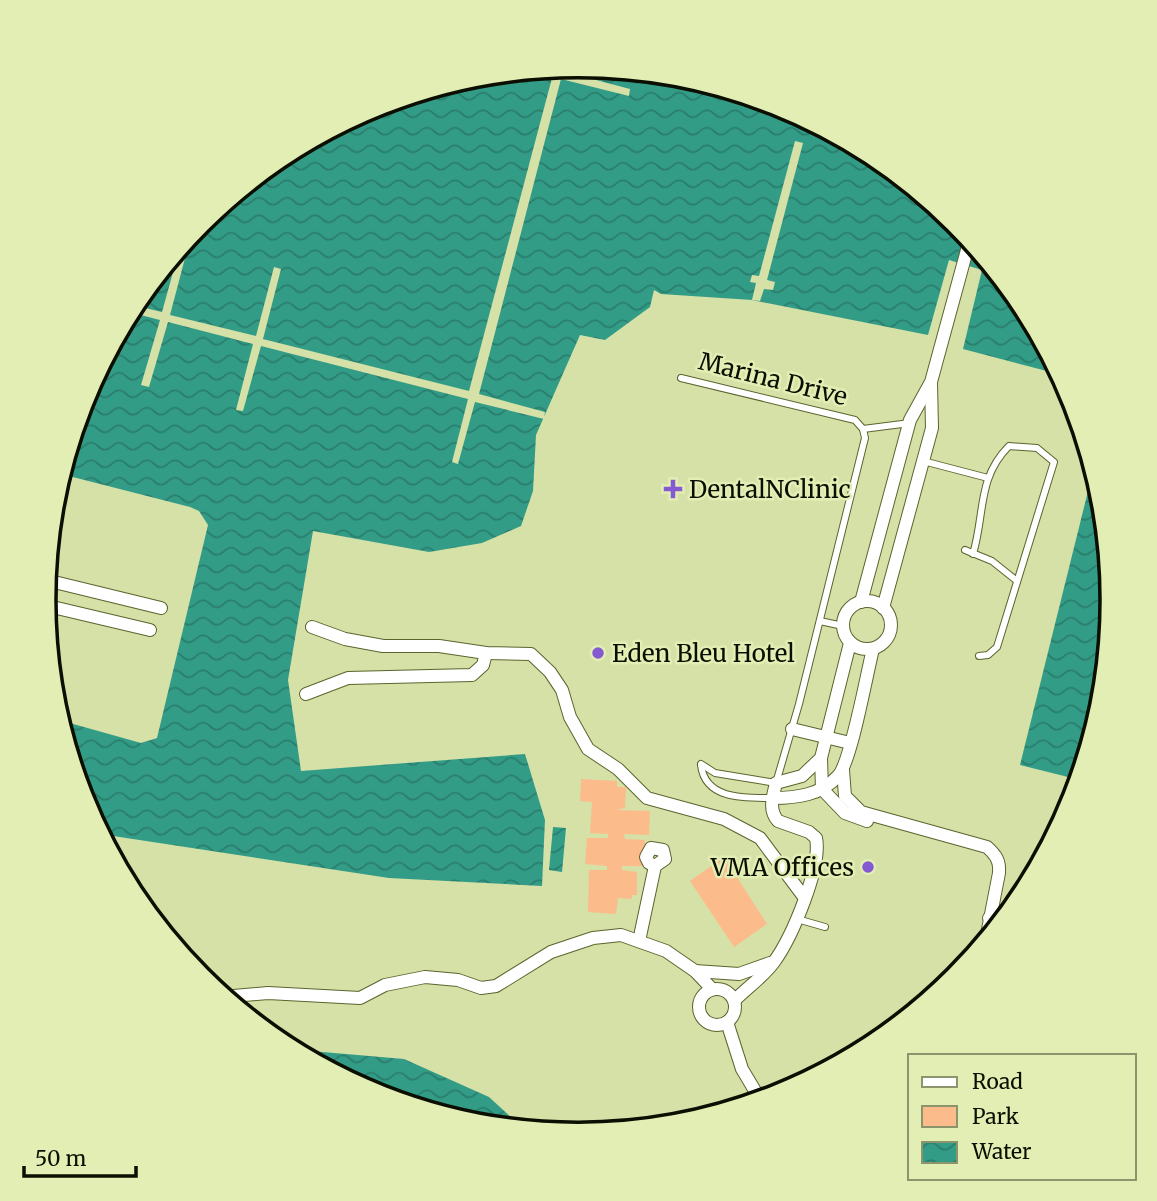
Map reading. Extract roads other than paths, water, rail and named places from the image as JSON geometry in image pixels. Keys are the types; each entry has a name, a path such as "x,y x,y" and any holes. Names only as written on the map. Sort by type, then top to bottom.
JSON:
{"street":[{"path":"861,602 910,423 931,383 967,252"},
{"path":"883,608 932,428 931,383"},
{"path":"57,583 161,608"},
{"path":"850,643 865,649 881,645 890,632 891,622 883,608 869,601 861,602 851,607 845,616 843,626 850,643 821,758 822,789 845,813 880,825 940,833"},
{"path":"56,608 150,630"},
{"path":"312,627 345,639 383,646 439,646 486,653 531,654 550,672 562,690 570,717 588,749 618,769 647,798 724,819 760,838 804,897"},
{"path":"873,649 843,770 845,796 861,812 987,847 995,854 1000,864 988,925"},
{"path":"306,694 348,678 472,675 483,665 486,653"},
{"path":"792,729 850,743"},
{"path":"776,783 802,776 821,758"},
{"path":"735,1000 774,962 797,919 818,847 816,838 809,832 778,821 772,811 773,798 796,799 822,789 843,770"},
{"name":"Marina Drive","path":"773,798 776,783"},
{"path":"639,940 655,866"},
{"path":"989,918 993,919"},
{"path":"237,996 268,993 360,998 384,985 425,977 458,981 481,988 496,986 551,951 593,938 621,935 666,951 695,971 712,989 728,992 735,1000 735,1013 727,1023 710,1024 701,1015 699,1003 712,989"},
{"path":"695,971 738,974 774,962"},
{"path":"727,1023 742,1069 755,1091"}],"lane":[{"name":"Marina Drive","path":"681,378 855,420 863,429 865,438 820,621 776,783"},
{"path":"863,429 910,423"},
{"path":"973,554 982,515 980,501 999,456 1009,446 1037,448 1054,462 997,647 991,653 979,656"},
{"path":"923,461 988,478"},
{"path":"965,550 992,561 1017,581"},
{"path":"820,621 843,626"},
{"path":"773,798 747,798 719,792 705,780 701,764 722,775 776,783"},
{"path":"797,919 825,927"}],"water":[{"path":"613,79 680,88 714,96 778,118 840,148 897,186 948,231 993,282 1013,310 1048,371 963,349 982,270 949,260 928,335 752,300 661,294 654,290 650,307 605,340 580,335 536,435 533,491 521,526 482,543 429,552 313,531 288,680 301,771 525,754 545,820 542,886 389,878 112,836 84,768 71,723 141,743 157,738 208,525 199,511 71,477 84,433 110,369 144,310 164,282 209,231 234,208 260,186 317,148 347,132 411,106 443,96 510,82"},
{"path":"1089,489 1097,532 1101,601 1097,669 1083,736 1069,777 1020,765"},
{"path":"553,827 566,828 562,872 549,870"},
{"path":"314,1051 404,1059 489,1097 513,1119 443,1105 411,1095 347,1069"}],"place":[{"name":"DentalNClinic","path":"673,489"},
{"name":"Eden Bleu Hotel","path":"598,653"},
{"name":"VMA Offices","path":"868,867"}]}
